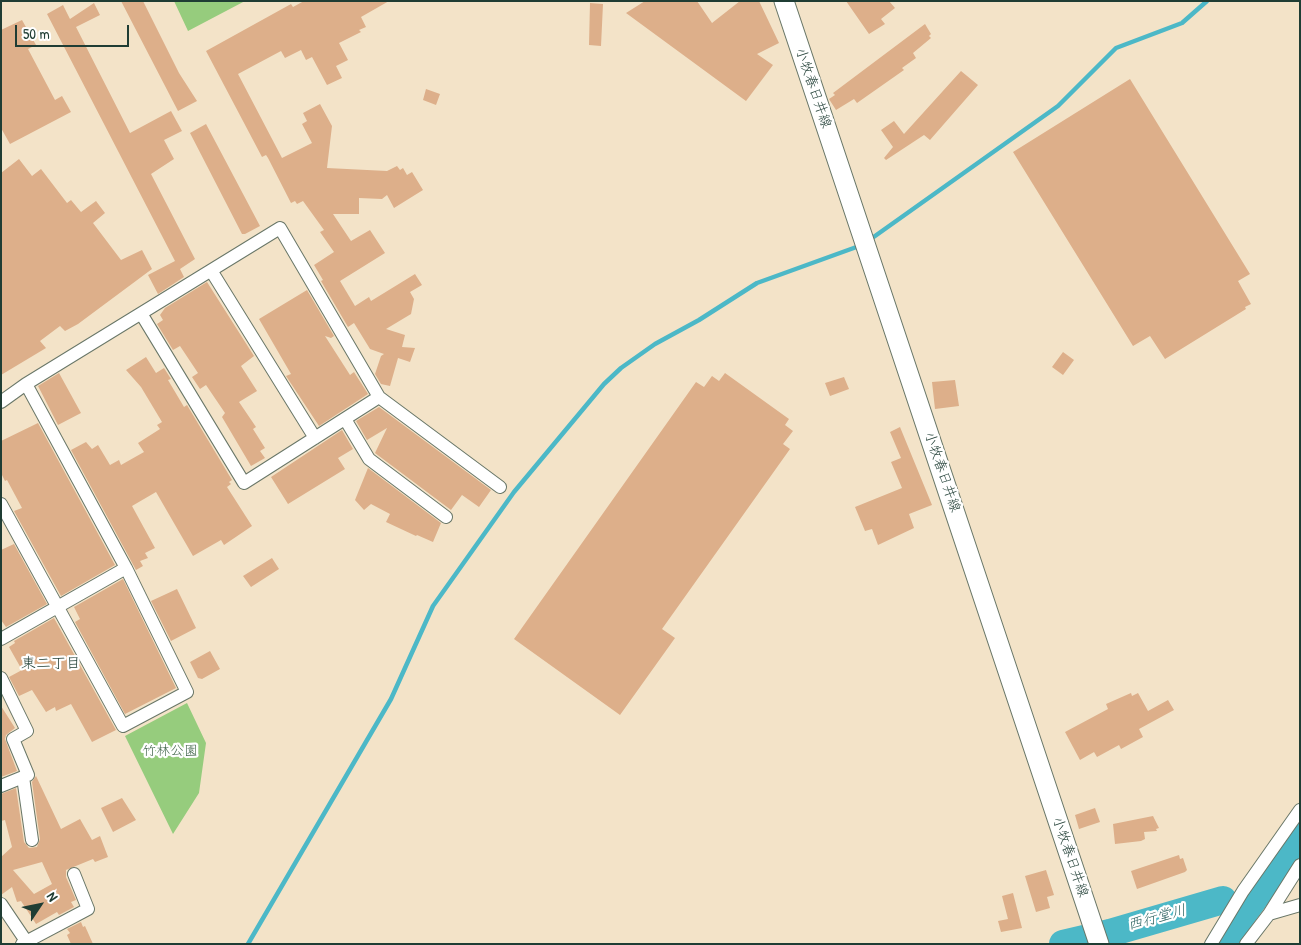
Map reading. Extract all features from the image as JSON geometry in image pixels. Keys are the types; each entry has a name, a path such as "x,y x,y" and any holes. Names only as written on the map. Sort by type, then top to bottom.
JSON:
{"main road":[{"name":"小牧春日井線","path":"784,1 1099,944"}],"street":[{"path":"1,402 26,384 142,315 280,228 379,397 500,487"},
{"path":"212,272 315,438"},
{"path":"142,315 244,483 379,397"},
{"path":"1,504 123,726 187,692 126,568 26,384"},
{"path":"345,419 369,459 446,517"},
{"path":"1,639 126,568"},
{"path":"1,678 27,731 13,739 28,775 1,786"},
{"path":"23,777 32,840"},
{"path":"1211,944 1243,891 1300,810"},
{"path":"1246,944 1269,914 1300,865"},
{"path":"1,904 24,943 88,909 74,874"},
{"path":"1269,914 1300,905"}],"green space":[{"path":"174,1 245,1 188,31"},
{"name":"竹林公園","path":"187,703 206,743 199,793 173,834 125,736"}],"building":[{"path":"121,1 143,1 179,73 197,101 178,111"},
{"path":"304,1 389,1 361,17 366,27 359,30 361,32 339,43 348,60 336,66 342,78 327,85 312,57 306,60 301,50 285,58 281,51 238,74 282,158 312,143 302,124 307,121 303,113 320,104 332,126 327,168 387,171 397,166 400,170 403,168 407,175 412,172 423,190 394,208 387,195 382,199 359,198 359,214 333,214 351,241 370,230 385,253 340,281 355,306 369,297 371,301 415,274 422,285 410,292 414,299 411,314 386,329 405,335 402,347 415,348 410,362 398,358 390,386 381,384 375,374 381,356 384,354 370,349 354,323 348,327 321,281 323,280 314,265 334,252 320,232 324,230 303,201 297,204 295,201 291,203 268,158 266,155 262,157 206,51 291,4 293,7"},
{"path":"645,1 697,1 712,23 740,1 759,1 779,43 757,54 773,65 746,101 626,13"},
{"path":"846,1 889,1 895,8 881,19 885,24 869,34"},
{"path":"94,3 100,15 76,27 130,133 171,111 182,131 164,140 174,159 151,174 195,259 180,269 184,277 158,294 148,275 175,261 47,14 63,5 70,19"},
{"path":"590,3 603,4 601,46 589,45"},
{"path":"22,20 36,45 28,49 55,100 62,96 71,112 10,144 1,128 1,30"},
{"path":"925,24 931,34 929,36 931,38 913,53 916,58 902,68 904,70 857,103 854,99 836,110 829,99 835,95 833,93"},
{"path":"961,71 978,85 930,140 924,135 886,160 884,158 893,147 881,130 894,121 904,134"},
{"path":"1130,79 1250,274 1238,281 1251,304 1245,307 1246,309 1165,359 1150,336 1133,346 1013,152"},
{"path":"426,89 440,94 436,105 423,100"},
{"path":"206,124 260,226 245,234 242,234 190,133"},
{"path":"19,159 32,176 41,169 67,203 71,200 81,212 96,201 105,213 93,223 121,260 142,250 152,269 78,324 65,331 60,326 40,341 46,348 1,375 1,173"},
{"path":"207,282 254,356 241,366 257,391 239,402 256,427 253,429 265,448 260,451 265,458 251,466 222,417 225,413 206,385 200,389 192,377 198,373 180,346 173,350 157,324 163,320 160,315 165,308"},
{"path":"307,290 334,336 331,338 325,336 350,375 354,372 368,394 319,426 286,376 291,374 259,319"},
{"path":"1063,352 1074,360 1063,375 1052,367"},
{"path":"146,357 156,373 164,368 171,379 168,380 184,407 187,405 232,480 229,482 231,484 227,487 252,526 224,545 221,540 193,556 156,492 132,506 155,548 145,553 148,558 140,561 143,566 136,570 71,450 86,442 92,449 98,445 110,465 119,460 121,465 144,452 138,443 160,429 157,425 162,422 141,387 126,370"},
{"path":"59,373 81,413 58,425 38,386"},
{"path":"725,373 789,419 785,425 793,431 783,444 790,449 662,629 675,638 620,715 514,639 696,382 704,387 712,376 719,381"},
{"path":"844,377 849,389 830,396 825,383"},
{"path":"955,380 959,406 935,409 932,382"},
{"path":"379,407 491,490 479,507 462,495 451,510 375,453 387,428 367,440 356,421"},
{"path":"38,423 115,565 61,596 14,511 22,508 7,480 5,481 1,473 1,441"},
{"path":"900,427 932,505 909,514 914,528 878,545 872,529 865,531 855,507 902,488 891,462 901,458 890,432"},
{"path":"342,430 353,449 338,458 345,469 288,504 271,477"},
{"path":"368,468 441,523 433,542 386,522 390,514 371,504 364,510 355,500"},
{"path":"14,544 47,604 6,627 1,620 1,550"},
{"path":"272,558 279,569 251,587 243,576"},
{"path":"123,579 176,688 125,714 75,622 80,619 74,607"},
{"path":"177,589 196,628 171,641 151,601"},
{"path":"54,618 116,730 92,742 71,704 56,711 55,707 46,712 32,690 19,696 9,677 22,670 9,647 15,643 14,641"},
{"path":"210,651 220,669 202,679 198,678 190,662"},
{"path":"1131,693 1132,696 1138,693 1148,711 1168,700 1174,710 1139,729 1143,737 1121,749 1119,745 1097,757 1094,752 1080,760 1065,732 1108,709 1106,704"},
{"path":"1,706 15,728 6,735 5,739 17,771 1,777"},
{"path":"36,776 61,829 80,819 92,840 100,836 108,857 95,862 93,859 66,870 66,877 76,900 71,902 74,907 59,915 57,912 36,924 21,901 17,902 12,887 1,895 1,857 12,847 5,820 1,821 1,794 16,788 24,842 29,848 37,847 40,839 32,782","holes":["42,862 52,884 34,894 13,870"]},
{"path":"122,798 136,820 113,832 101,808"},
{"path":"1095,808 1100,822 1079,829 1075,815"},
{"path":"1153,816 1159,828 1156,829 1157,831 1144,832 1145,839 1141,841 1115,844 1113,824"},
{"path":"1179,855 1180,859 1183,858 1187,870 1185,872 1137,889 1131,871"},
{"path":"1046,870 1054,895 1047,897 1050,908 1036,912 1025,876"},
{"path":"1013,893 1022,928 1001,932 998,921 1008,919 1002,896"},
{"path":"81,922 83,927 85,926 93,944 71,944 67,935 70,933 67,929"}],"waterway":[{"path":"868,241 1058,106 1116,48 1182,23 1207,1"},
{"path":"248,944 391,699 433,606 514,492 604,384 621,368 655,344 699,320 757,283 862,245"},
{"name":"西行堂川","path":"1221,944 1300,836"},
{"name":"西行堂川","path":"1063,944 1110,933 1223,900"}],"district":[{"name":"東二丁目","path":"51,664"}]}
